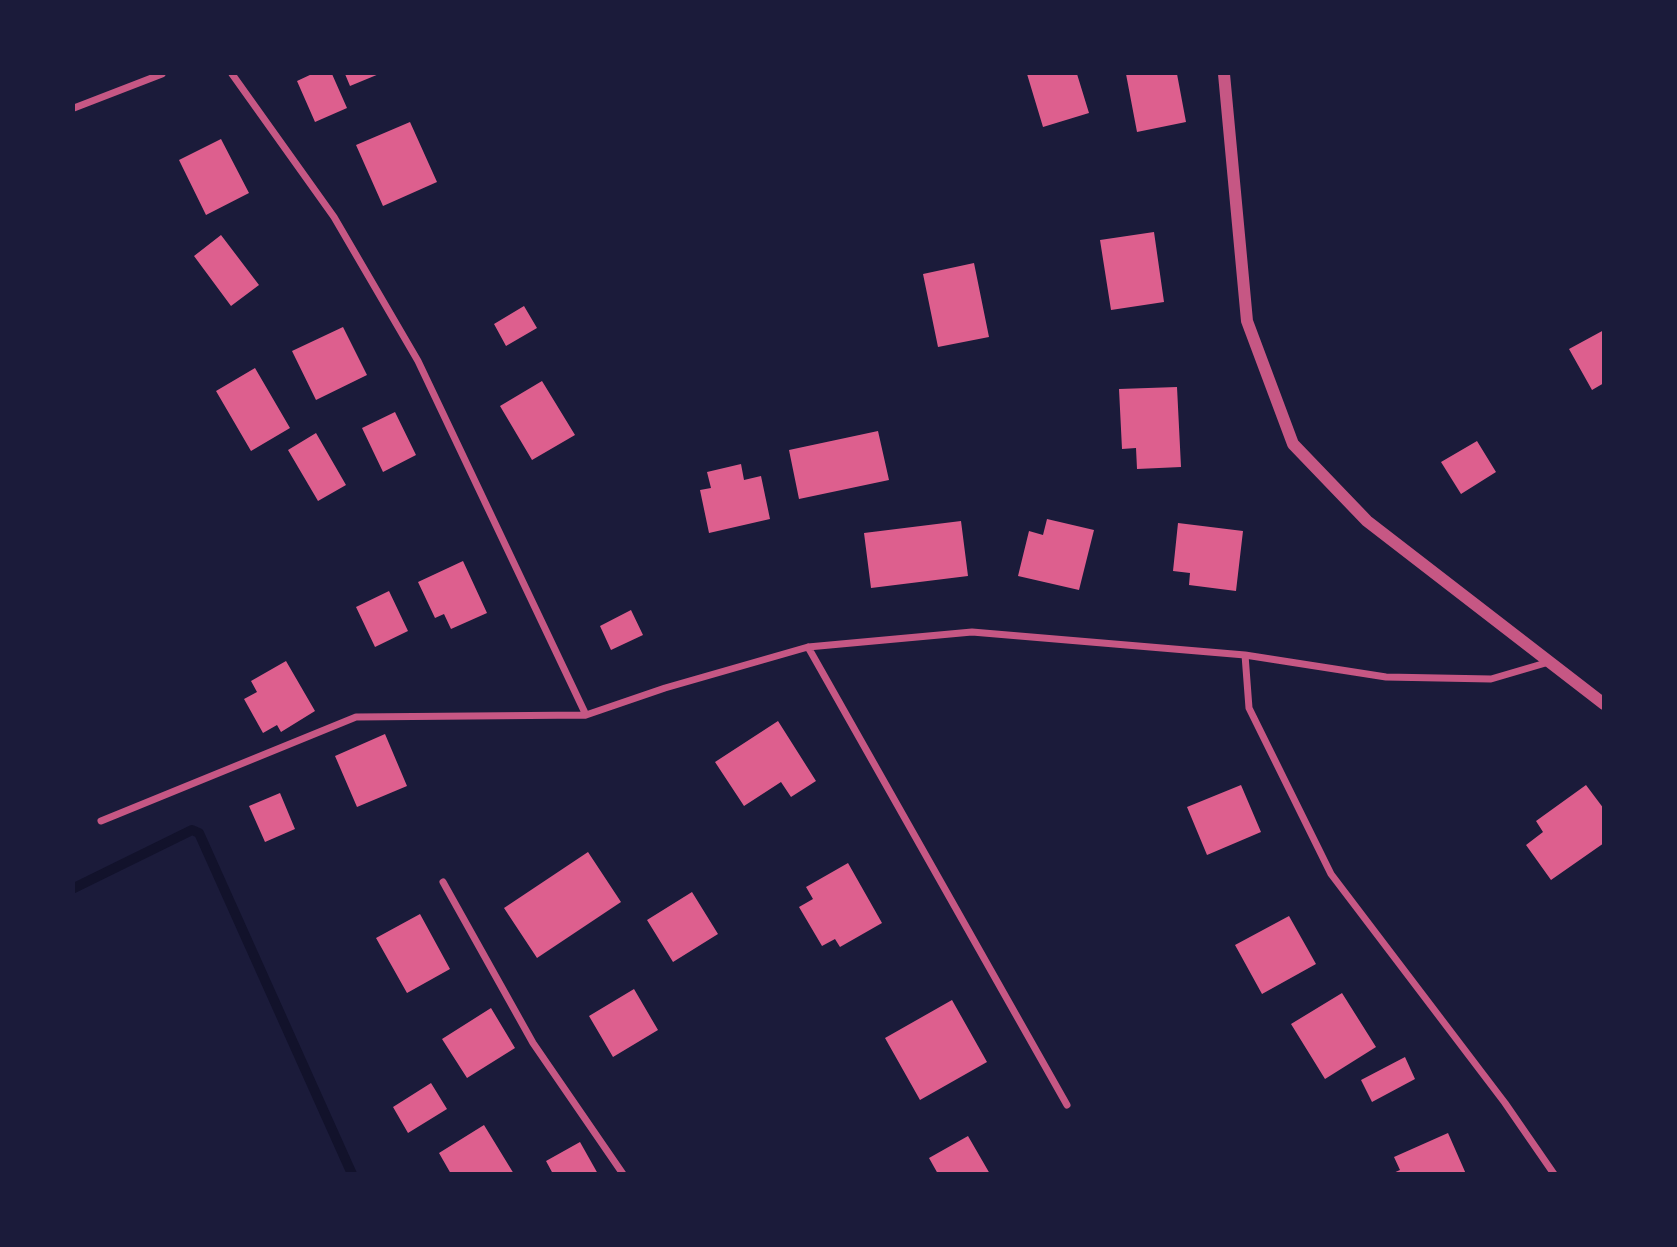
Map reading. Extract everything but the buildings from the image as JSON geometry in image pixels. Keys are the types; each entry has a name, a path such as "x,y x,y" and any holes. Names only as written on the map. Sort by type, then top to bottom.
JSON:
{"street":[{"path":"74,108 162,74"},
{"path":"232,74 334,217 418,361 586,715"},
{"path":"1224,74 1247,321 1293,444 1367,521 1604,704"},
{"path":"101,821 356,717 586,715 665,688 808,646 972,632 1245,655 1386,677 1491,679 1549,662"},
{"path":"808,646 1067,1105"},
{"path":"1245,655 1250,708 1331,874 1505,1103 1554,1174"},
{"path":"443,882 533,1043 624,1174"}],"waterway":[{"path":"74,888 192,830 199,833 352,1174"}]}
